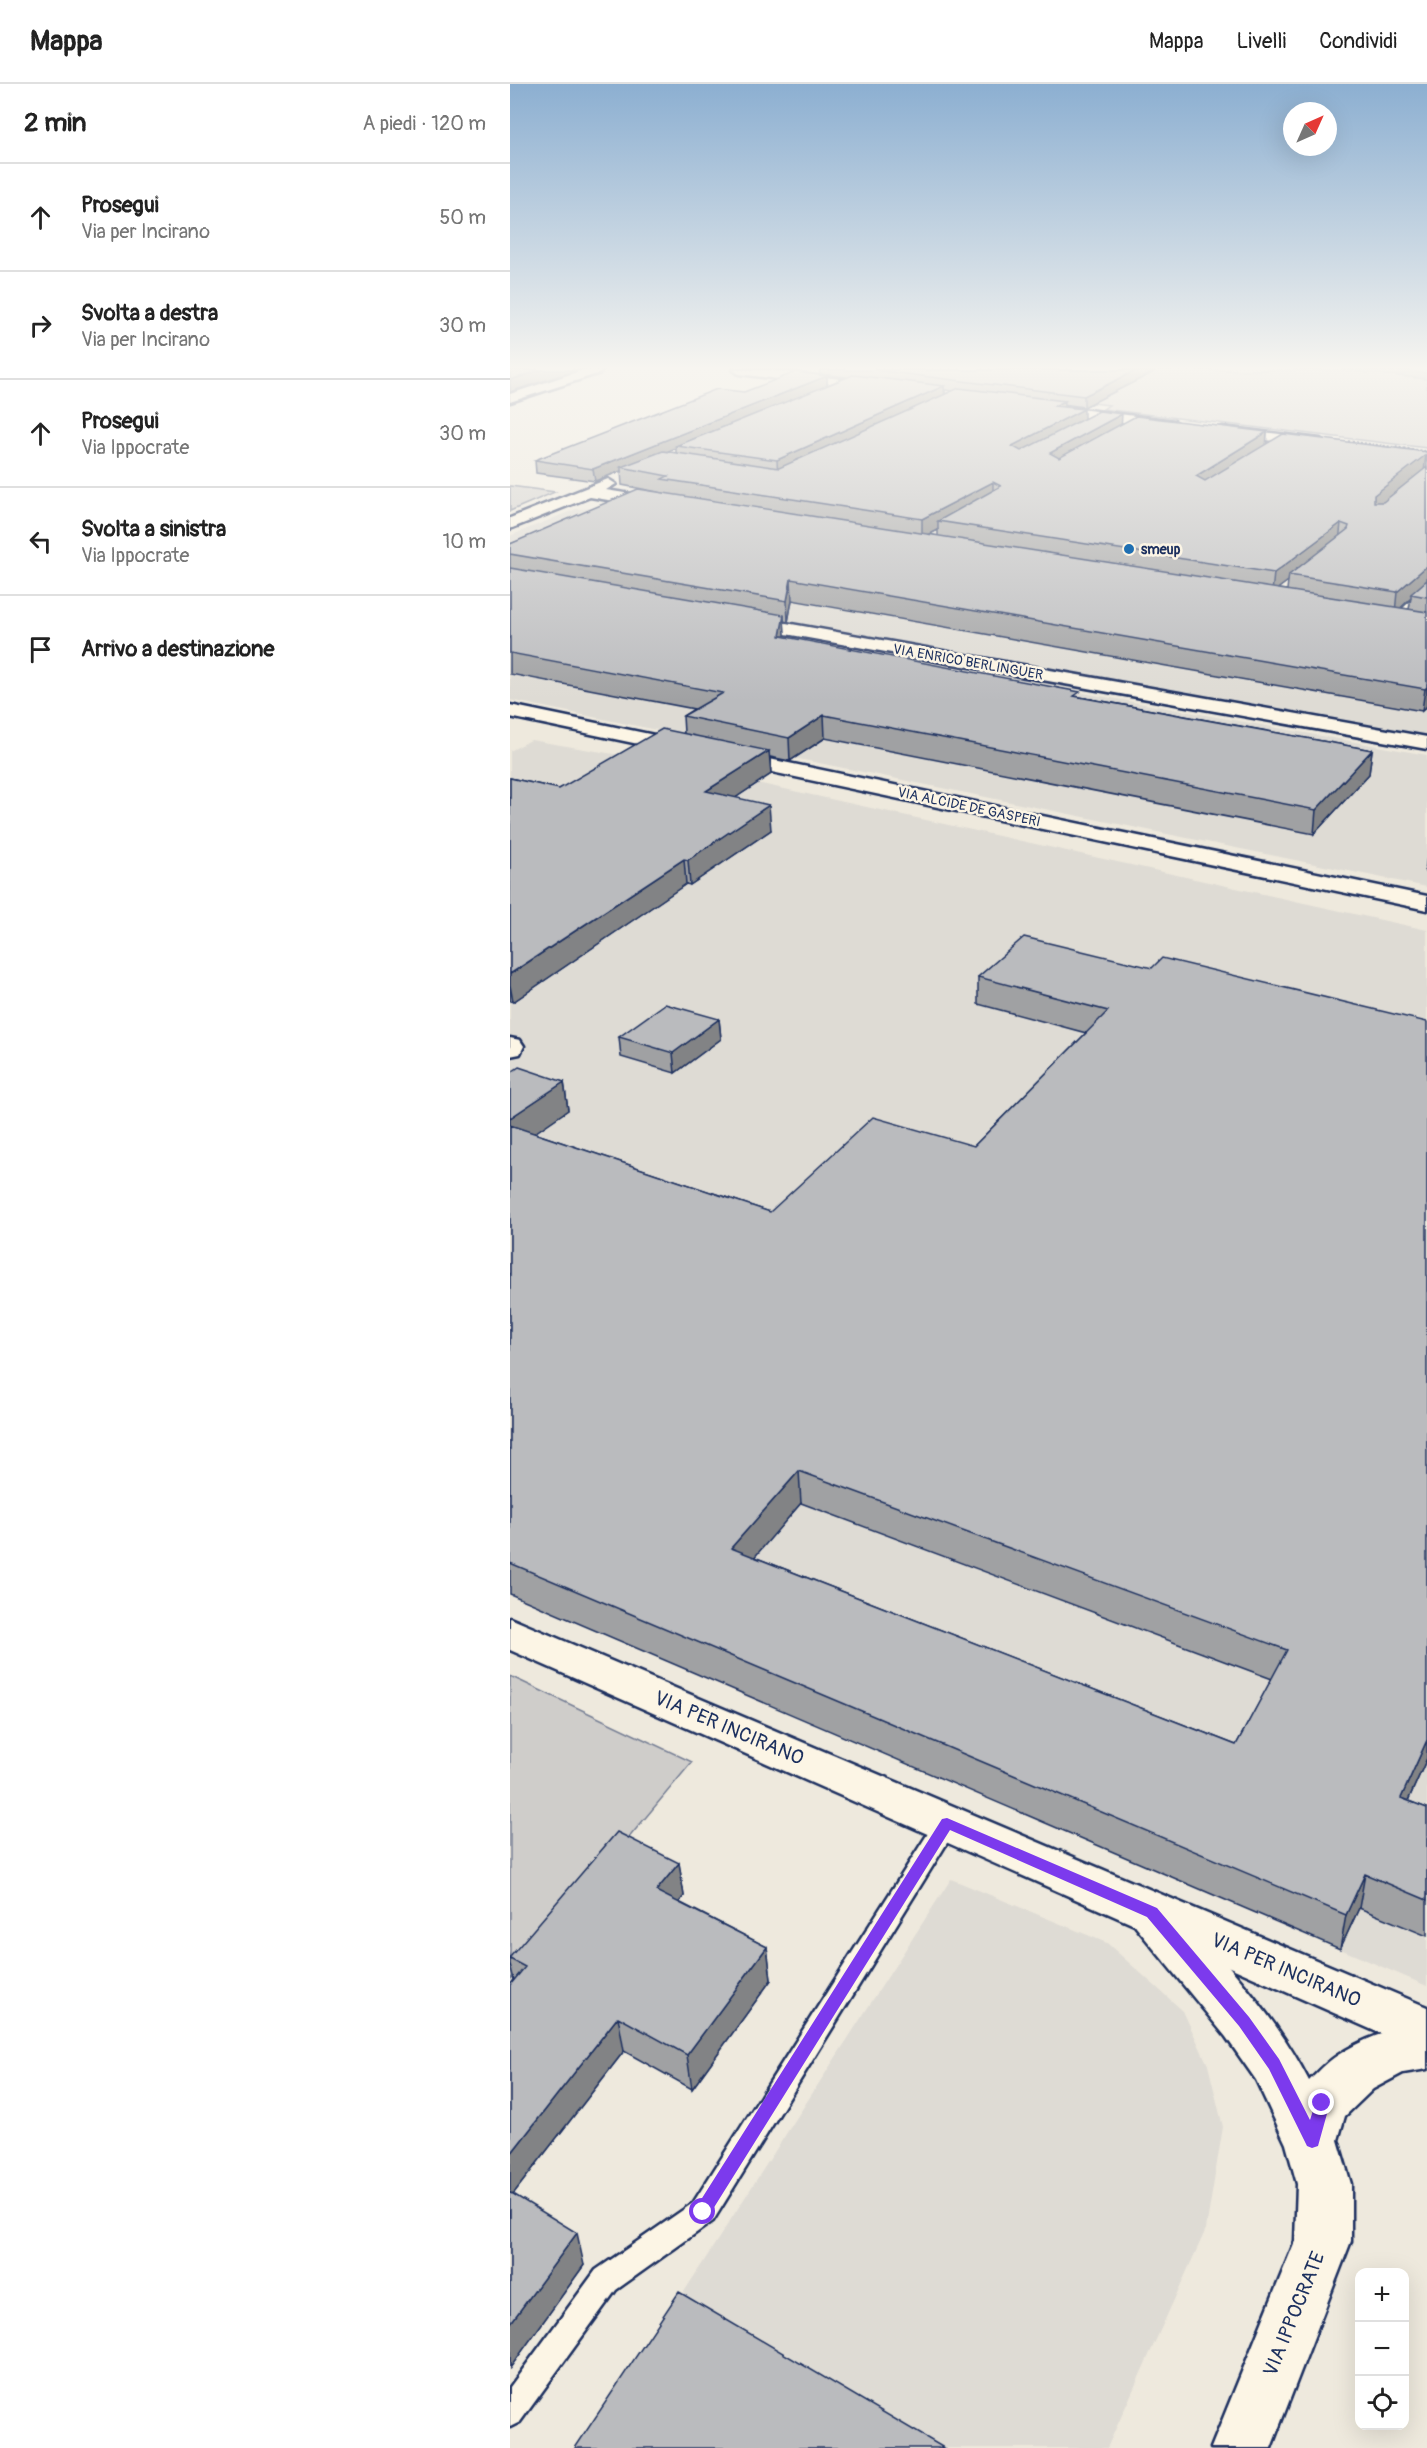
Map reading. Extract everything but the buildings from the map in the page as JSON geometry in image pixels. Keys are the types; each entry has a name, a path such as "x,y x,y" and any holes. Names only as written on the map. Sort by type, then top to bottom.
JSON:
{"street":[{"path":"510,524 616,480"},
{"path":"587,492 681,507"},
{"path":"1372,617 1416,624"},
{"name":"VIA ENRICO BERLINGUER","path":"722,618 1427,744"},
{"name":"VIA ALCIDE DE GASPERI","path":"510,711 1427,903"},
{"name":"VIA PER INCIRANO","path":"510,1633 1427,2031"},
{"name":"VIA IPPOCRATE","path":"1152,1912 1244,2021 1274,2064 1312,2140 1324,2184 1323,2241 1241,2448"},
{"path":"1312,2140 1322,2103 1355,2072 1396,2051 1427,2046"}],"lane":[{"path":"1394,621 1427,589"},
{"path":"510,2412 606,2280 703,2212 947,1823"}],"shaded area":[{"path":"510,486 555,492 510,511"},
{"path":"619,507 1427,635 1427,735 510,572 510,536 576,509"},
{"path":"510,590 1427,755 1427,887 510,700"},
{"path":"531,740 649,760 1427,930 1427,1986 510,1594 510,751"},
{"path":"510,1676 692,1762 510,1980"},
{"path":"951,1879 1107,1943 1183,2011 1208,2065 1223,2127 1206,2229 1107,2448 583,2448"}],"place":[{"name":"smeup","path":"1129,549"}],"route":[{"path":"703,2212 947,1823 1152,1912 1244,2021 1274,2064 1312,2140 1322,2103"}]}
